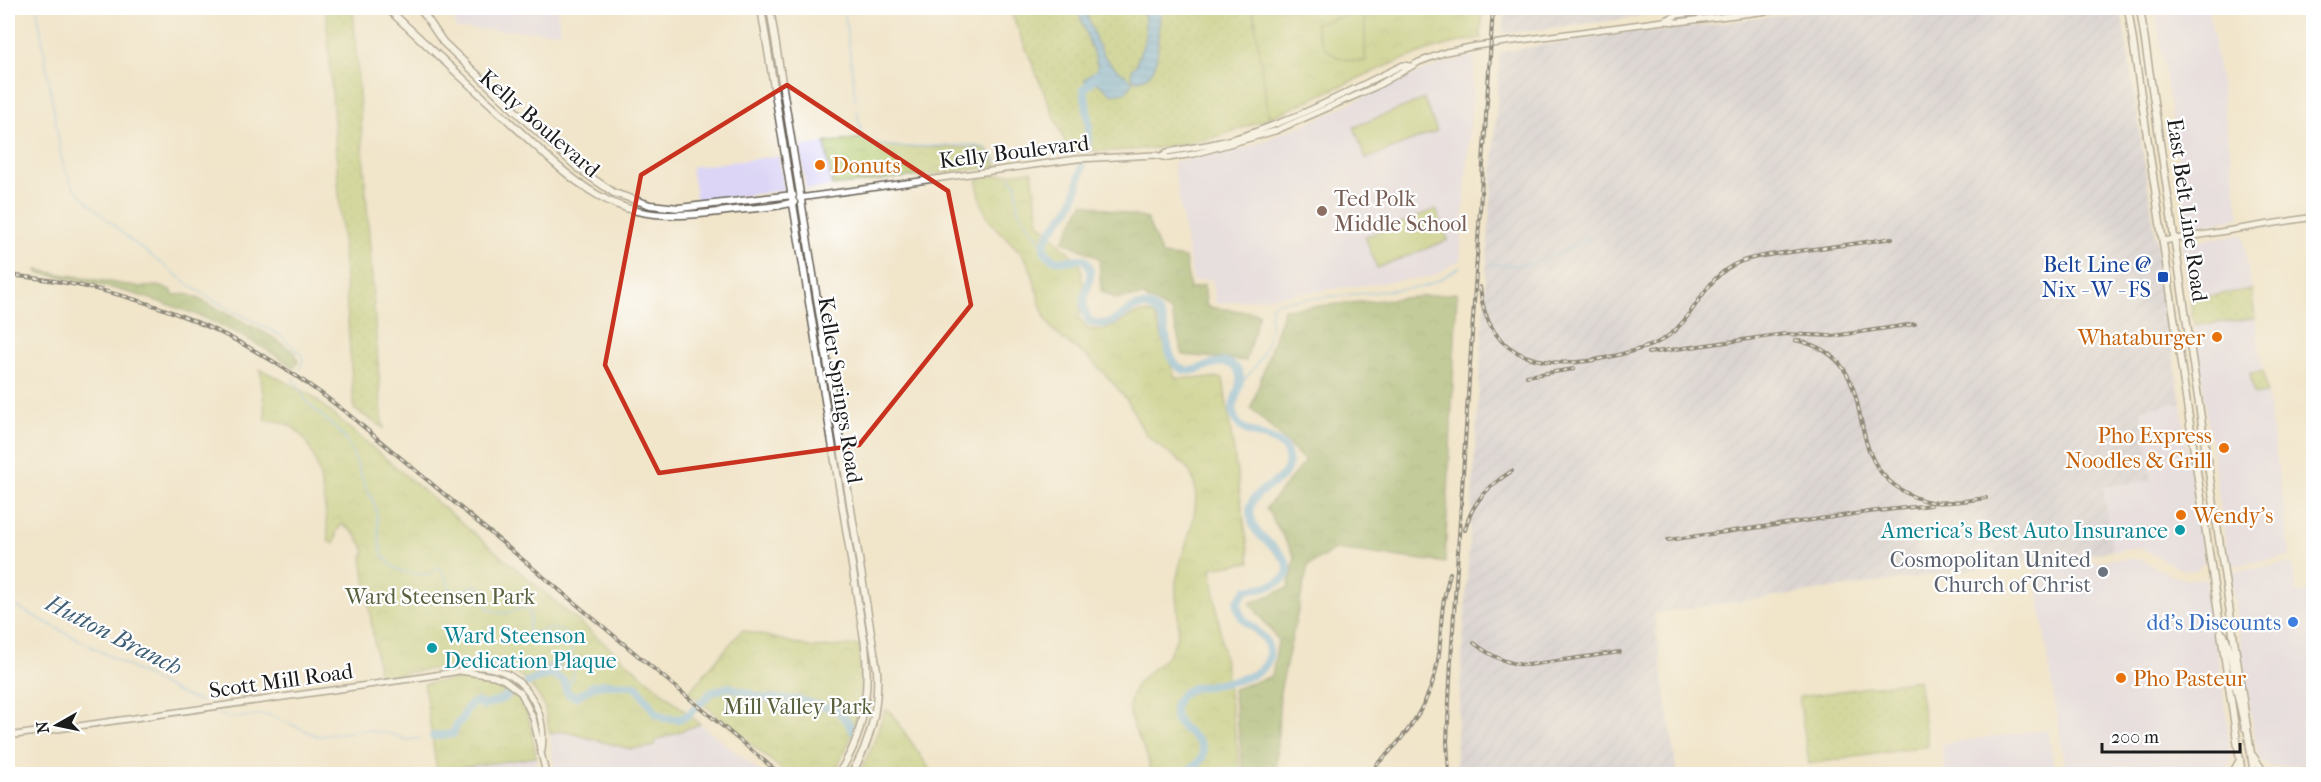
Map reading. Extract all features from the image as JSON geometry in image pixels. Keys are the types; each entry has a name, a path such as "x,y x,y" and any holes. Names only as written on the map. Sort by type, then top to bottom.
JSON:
{"main road":[{"name":"Kelly Boulevard","path":"387,8 553,162 594,194 620,206 656,215 678,216 792,203 799,198"},
{"name":"Kelly Boulevard","path":"420,8 443,42 535,130 602,186 626,198 650,205 679,207 791,194"},
{"name":"East Belt Line Road","path":"2128,8 2242,774"},
{"name":"East Belt Line Road","path":"2140,8 2254,774"},
{"path":"761,10 770,10"},
{"name":"Keller Springs Road","path":"761,10 868,673 865,704 855,746 838,774"},
{"name":"Keller Springs Road","path":"770,10 877,670 877,705 864,749 851,774"},
{"path":"791,194 799,198"},
{"path":"720,204 722,212"},
{"path":"2222,632 2228,640 2232,669 2240,678"},
{"path":"2229,681 2235,687 2242,721 2248,734"},
{"path":"865,704 877,705"},
{"path":"2250,752 2260,769 2280,774"},
{"path":"2232,774 2240,759"},
{"path":"2288,774 2313,772"}],"street":[{"path":"1730,8 1732,16"},
{"name":"Kelly Boulevard","path":"1664,21 1677,15 1730,8"},
{"name":"Kelly Boulevard","path":"799,198 1077,159 1163,156 1167,152 1228,140 1303,116 1375,87 1407,70 1410,66 1446,52 1664,21 1678,22 1793,8"},
{"path":"2163,241 2313,217"},
{"name":"Scott Mill Road","path":"8,736 458,671 494,676 504,680 521,693 530,708 546,774"}],"highlighted area":[{"path":"787,85 948,191 971,305 859,445 659,473 605,365 641,175"}],"shaded area":[{"path":"452,8 557,8 561,32 456,29"},
{"path":"1505,8 1684,8 1632,18 1503,34"},
{"path":"1832,8 2121,8 2181,403 2141,409 2152,480 2103,487 2112,551 1654,613 1677,774 1457,774 1456,755 1500,52 1632,31 1661,31"},
{"path":"2155,8 2209,8 2240,218 2188,227"},
{"name":"Ted Polk Middle School","path":"1475,56 1460,260 1433,276 1216,304 1212,279 1193,281 1173,162 1249,147 1320,118 1401,79 1449,62"},
{"path":"825,143 832,186 806,190 800,147"},
{"path":"779,156 784,190 697,202 691,167"},
{"path":"2243,234 2251,289 2190,299 2182,243"},
{"path":"2255,318 2263,371 2251,373 2254,394 2267,393 2291,557 2229,566 2194,326"},
{"path":"2181,403 2204,563 2196,570 2180,569 2139,547 2112,551 2102,487 2152,480 2141,409"},
{"path":"2114,559 2140,559 2173,576 2188,580 2206,578 2231,762 2222,774 2066,774 2035,570"},
{"path":"2292,563 2297,593 2313,590 2313,763 2270,767 2261,762 2257,754 2230,572"},
{"path":"700,724 763,774 555,774 550,734 562,731 630,749 652,747 657,740"},
{"path":"2048,729 2055,774 1946,774 1941,744"},
{"path":"536,757 538,774 438,774 437,771"}],"green space":[{"path":"326,8 353,8 384,428 354,409"},
{"path":"1009,8 1253,8 1269,118 1220,136 1175,146 1067,152"},
{"path":"1253,8 1482,8 1481,38 1454,43 1400,61 1269,118"},
{"path":"1358,13 1364,17 1366,61 1347,60 1332,54 1321,42 1315,23"},
{"path":"1424,99 1437,131 1366,159 1354,127"},
{"path":"862,138 873,144 902,147 986,148 998,167 832,186 825,143"},
{"path":"1032,171 1039,222 1081,265 1083,286 1079,318 1089,329 1111,327 1139,313 1155,315 1175,378 1223,378 1250,562 1211,568 1241,774 1149,774 1147,756 1131,721 1130,702 1138,683 1165,658 1175,642 1178,627 1176,583 1193,520 1196,495 1194,482 1191,473 1179,460 1150,438 1129,403 1109,378 1053,329 1045,317 1026,260 995,227 985,212 977,182 980,177"},
{"path":"1083,203 1147,219 1162,255 1185,258 1190,289 1204,285 1207,307 1259,313 1246,361 1183,355 1171,312 1143,296 1116,299 1101,291 1099,258 1063,241"},
{"path":"1436,209 1448,240 1377,268 1365,237"},
{"path":"37,270 139,287 158,286 171,290 174,295 186,294 271,336 295,353 298,362 294,368 235,332 172,306 139,295 38,273"},
{"path":"2251,289 2255,318 2194,326 2190,299"},
{"path":"1457,293 1445,563 1336,549 1308,566 1280,692 1276,774 1244,774 1233,689 1272,676 1278,640 1250,603 1288,588 1295,557 1266,508 1305,461 1251,408 1284,309"},
{"name":"Ward Steensen Park","path":"260,369 309,394 700,724 657,740 652,747 630,749 562,731 550,734 544,705 536,692 523,677 499,665 472,663 379,677 362,557 365,552 356,536 342,524 335,534 337,536 334,543 329,542 317,465 299,432 285,423 266,421"},
{"path":"2263,371 2267,393 2254,395 2250,373"},
{"name":"Mill Valley Park","path":"742,630 813,648 859,645 861,680 858,712 849,743 833,774 787,774 689,692"},
{"path":"474,676 505,686 522,703 531,726 536,757 437,771 424,684"},
{"path":"1918,680 1928,746 1809,764 1799,697"},
{"path":"885,710 890,711 933,774 859,774 872,747"}],"water":[{"path":"1077,8 1084,8 1097,42 1108,61 1133,82 1126,92 1112,94 1095,81 1090,84 1084,80 1097,69 1097,64"},
{"path":"1138,8 1161,8 1161,11 1156,63 1149,75 1134,80 1131,75 1132,69 1136,65 1146,36 1144,11"},
{"path":"552,658 561,664 561,668 555,672 560,676 559,679 548,675 535,681 533,677 550,664"}],"waterway":[{"path":"37,8 62,161 72,185 128,238 187,283 209,298 280,335 302,355 303,362 300,369"},
{"path":"844,8 856,102"},
{"path":"1087,149 1089,125 1084,88 1096,75"},
{"path":"857,110 862,138 873,144 896,147 969,145 986,148 1000,163"},
{"path":"1082,166 1078,187 1070,207 1049,234 1045,241 1045,248 1048,255 1056,260 1084,259 1088,264 1090,279 1084,304 1089,321 1099,324 1107,323 1139,306 1155,309 1160,315 1169,350 1176,365 1189,371 1218,363 1232,365 1238,370 1240,376 1233,412 1235,419 1247,430 1279,443 1285,449 1288,457 1285,473 1258,494 1250,509 1255,529 1283,557 1288,570 1285,577 1277,583 1246,590 1237,602 1243,619 1267,642 1268,660 1253,675 1193,688 1179,698 1175,712 1177,720 1199,742 1203,754 1198,763 1184,774"},
{"path":"1009,176 1016,184 1018,210 1045,248"},
{"path":"1491,264 1519,265 1543,260 1590,237"},
{"path":"1241,383 1256,366 1263,353 1270,331 1271,306 1277,302 1423,287 1460,267"},
{"path":"294,378 293,381 299,386 306,400 339,431 350,447 374,503 381,552 388,562 399,570 418,574 432,574 435,568 439,568 453,592 475,585 480,586 487,608 494,611 504,613 526,608 530,618 529,633 547,629 562,631 570,639 575,668 566,691"},
{"name":"Hutton Branch","path":"8,602 180,694 202,702"},
{"name":"Hutton Branch","path":"527,683 546,675 554,676 565,682 568,692 576,697 593,686 633,685 638,688 656,713 664,718 679,719 687,716 712,692 729,687 763,698 800,700 837,710 853,731"},
{"name":"Hutton Branch","path":"433,736 453,734 470,706 478,702 483,706 505,698 510,691"},
{"name":"Hutton Branch","path":"217,714 233,718 269,715 318,736 366,730 392,734 407,740 420,738"}],"railway":[{"path":"1449,774 1447,742 1451,660 1493,8"},
{"path":"1480,287 1485,314 1496,334 1510,348 1528,357 1548,362 1594,360 1638,350 1663,340 1687,317 1717,277 1740,262 1769,255 1892,238"},
{"path":"8,275 102,290 146,303 230,338 310,385 348,414 780,774"},
{"path":"1648,353 1785,334 1833,336 1915,324"},
{"path":"1795,340 1823,350 1841,365 1851,383 1858,404 1868,448 1878,468 1894,485 1911,496 1931,502 1986,498"},
{"path":"1527,376 1574,369"},
{"path":"1465,530 1472,511 1482,496 1512,471"},
{"path":"1668,540 1931,505"},
{"path":"1376,765 1407,731 1430,690 1440,649 1445,593 1450,573"},
{"path":"1474,643 1499,659 1528,665 1620,652"}],"place":[{"name":"Donuts","path":"820,165"},
{"name":"Ted Polk Middle School","path":"1322,211"},
{"name":"Belt Line @ Nix - W - FS","path":"2163,277"},
{"name":"Whataburger","path":"2217,337"},
{"name":"Pho Express Noodles & Grill","path":"2224,448"},
{"name":"Wendy's","path":"2181,515"},
{"name":"America's Best Auto Insurance","path":"2180,530"},
{"name":"Cosmopolitan United Church of Christ","path":"2103,572"},
{"name":"dd's Discounts","path":"2293,622"},
{"name":"Ward Steenson Dedication Plaque","path":"432,648"},
{"name":"Pho Pasteur","path":"2121,678"}]}
